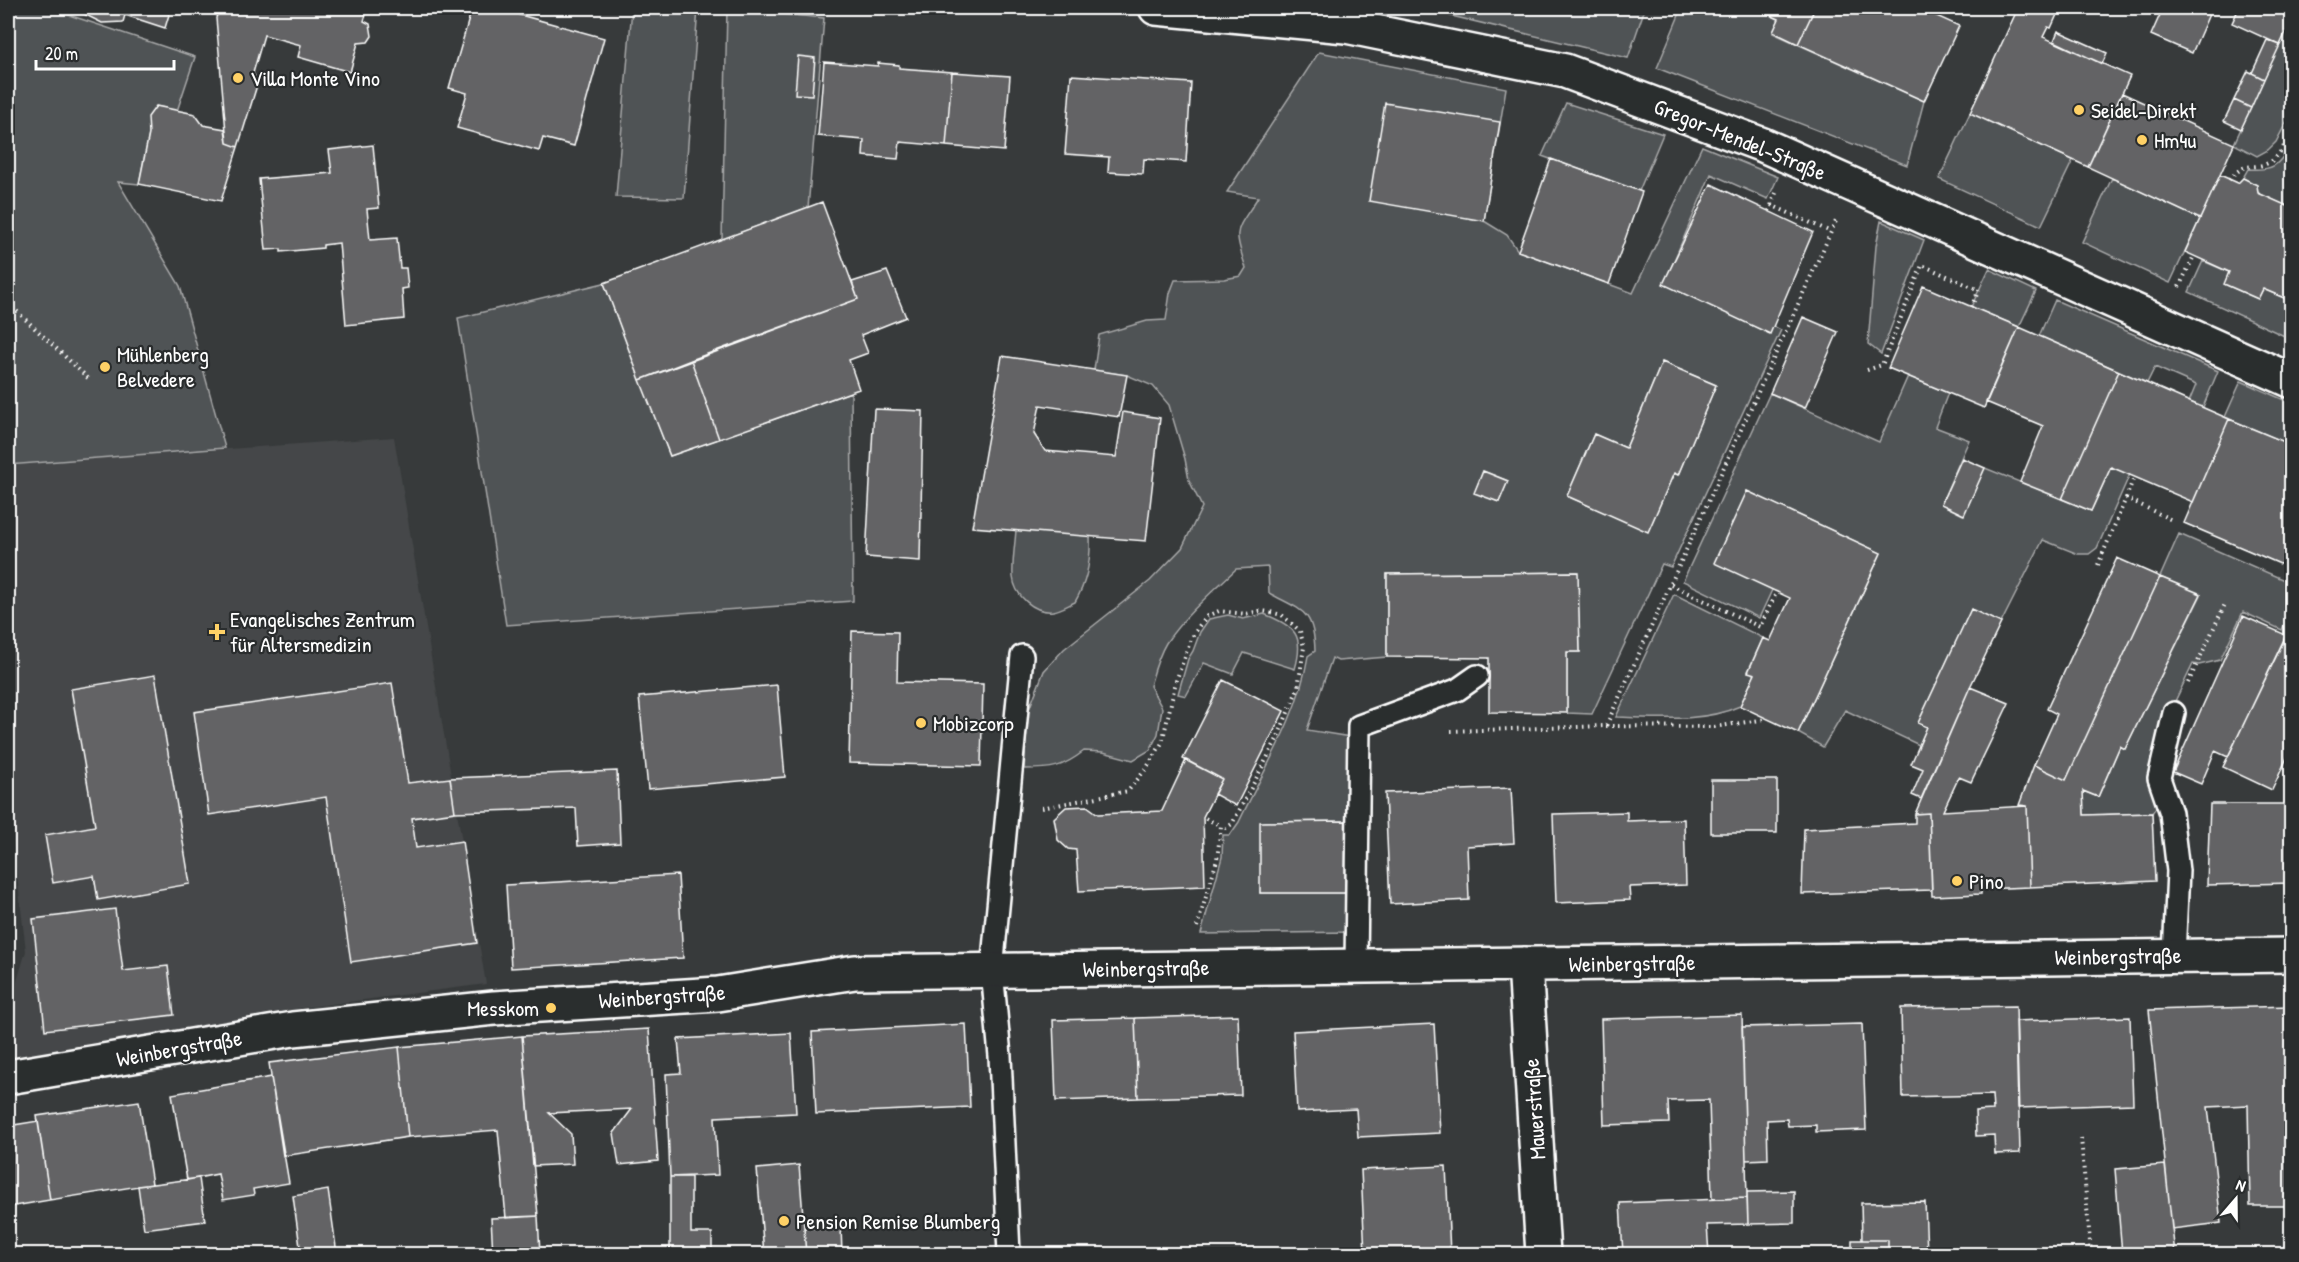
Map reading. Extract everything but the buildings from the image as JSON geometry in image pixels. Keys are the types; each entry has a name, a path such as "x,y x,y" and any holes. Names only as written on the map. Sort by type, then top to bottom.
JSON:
{"street":[{"name":"Gregor-Mendel-Straße","path":"1156,8 1350,16 1565,71 1763,145 2292,381"},
{"name":"Weinbergstraße","path":"8,1077 293,1029 494,1008 718,994 855,972 2292,955"},
{"name":"Mauerstraße","path":"1525,964 1543,1254"}],"lane":[{"path":"1009,1254 1000,1056 992,970 1022,656"},
{"path":"1356,966 1359,726 1456,690 1477,676"},
{"path":"2174,713 2159,778 2171,813 2178,871 2174,956"}],"path":[{"path":"2229,180 2237,170 2248,165 2271,162 2280,153 2292,132"},
{"path":"1606,726 1852,185"},
{"path":"1771,205 1831,232"},
{"path":"1867,370 1882,365 1922,265 1979,290"},
{"path":"8,303 90,380"},
{"path":"2098,565 2134,477"},
{"path":"2126,498 2174,521"},
{"path":"1671,585 1760,627 1777,591"},
{"path":"2174,713 2226,602"},
{"path":"1008,806 1039,808 1128,791 1146,769 1162,743 1176,681 1191,639 1207,616 1219,611 1246,614 1260,611 1282,615 1299,631 1304,647 1298,688 1277,739 1232,824 1226,828 1203,817"},
{"path":"1442,732 1606,726 1714,727 1767,718"},
{"path":"1184,968 1217,860 1221,826"},
{"path":"2082,1138 2091,1254"}],"shaded area":[{"name":"Mühlenberg Belvedere","path":"8,8 48,8 195,57 177,111 156,106 149,117 149,134 139,184 118,182 180,286 225,448 8,465"},
{"path":"632,8 698,8 684,198 616,197"},
{"path":"1418,8 1645,8 1628,58"},
{"path":"1682,8 1754,8 1779,19 1773,33 1924,101 1907,165 1657,68"},
{"path":"727,9 824,18 808,208 722,239"},
{"path":"2291,19 2291,113 2276,142 2257,156 2234,144"},
{"path":"1319,52 1506,88 1484,221 1507,235 1518,251 1633,293 1702,146 1778,177 1768,199 1711,174 1664,284 1769,333 1773,326 1781,330 1671,567 1662,564 1592,714 1567,713 1567,652 1580,652 1577,572 1387,574 1387,657 1338,661 1332,658 1307,730 1350,737 1349,821 1264,822 1260,893 1349,893 1351,932 1201,934 1222,857 1223,835 1230,835 1239,822 1270,761 1297,700 1308,656 1315,651 1309,619 1298,608 1269,593 1268,567 1236,569 1190,614 1166,643 1158,659 1150,686 1162,708 1158,734 1150,750 1133,760 1103,752 1084,751 1056,766 1024,769 1028,712 1044,671 1064,649 1150,581 1182,548 1202,507 1189,480 1169,405 1153,386 1127,375 1094,370 1099,335 1147,321 1166,320 1170,293 1175,280 1224,279 1241,276 1246,268 1239,244 1238,230 1258,197 1227,192","holes":["1662,362 1716,385 1678,475 1674,473 1648,531 1567,496 1594,434 1626,448","1483,471 1508,481 1499,502 1475,492"]},
{"path":"1566,103 1663,134 1639,191 1542,156"},
{"path":"1970,113 2073,160 2041,226 1939,179"},
{"path":"2291,145 2291,208 2258,193 2257,185 2243,178 2248,169 2274,166"},
{"path":"2112,178 2200,219 2170,283 2082,242"},
{"path":"1881,221 1924,240 1881,354 1868,344 1876,246"},
{"path":"2203,261 2229,272 2225,284 2258,299 2263,289 2289,300 2291,296 2291,339 2189,292"},
{"path":"1989,269 2036,291 2019,327 1971,307"},
{"path":"604,283 670,456 851,392 853,601 506,625 458,318"},
{"path":"2055,300 2218,371 2203,407 2189,402 2196,385 2155,367 2147,383 2039,336"},
{"path":"1908,376 1948,393 1935,427 1969,440 1941,504 1963,515 1985,468 2091,511 2111,467 2130,474 2097,548 2089,554 2078,554 2043,540 2001,623 1971,610 1918,723 1927,727 1919,745 1845,710 1823,747 1798,733 1881,553 1747,491 1772,590 1759,618 1683,581 1770,393 1879,442"},
{"path":"2241,381 2291,403 2291,445 2225,417"},
{"name":"Evangelisches Zentrum für Altersmedizin","path":"394,437 486,984 302,1008 8,1058 8,1011 26,951 8,800 8,465"},
{"path":"1016,530 1090,536 1087,570 1083,586 1075,602 1059,610 1046,611 1027,602 1017,591 1013,577"},
{"path":"2179,534 2291,583 2291,610 2282,630 2243,612 2220,660 2199,665 2193,664 2167,718 2159,803 2152,813 2084,815 2083,791 2098,797 2120,746 2125,749 2201,595 2160,577"},
{"path":"1674,594 1763,638 1748,671 1755,674 1740,706 1695,717 1616,717"},
{"path":"1264,614 1283,623 1295,633 1299,648 1295,669 1244,653 1233,674 1204,663 1186,696 1178,694 1188,659 1200,632 1209,619 1228,615 1243,619"}],"place":[{"name":"Villa Monte Vino","path":"238,78"},
{"name":"Seidel-Direkt","path":"2079,110"},
{"name":"Hm4u","path":"2142,140"},
{"name":"Mühlenberg Belvedere","path":"105,367"},
{"name":"Evangelisches Zentrum für Altersmedizin","path":"217,632"},
{"name":"Mobizcorp","path":"921,723"},
{"name":"Pino","path":"1957,881"},
{"name":"Messkom","path":"551,1008"},
{"name":"Pension Remise Blumberg","path":"784,1221"}]}
